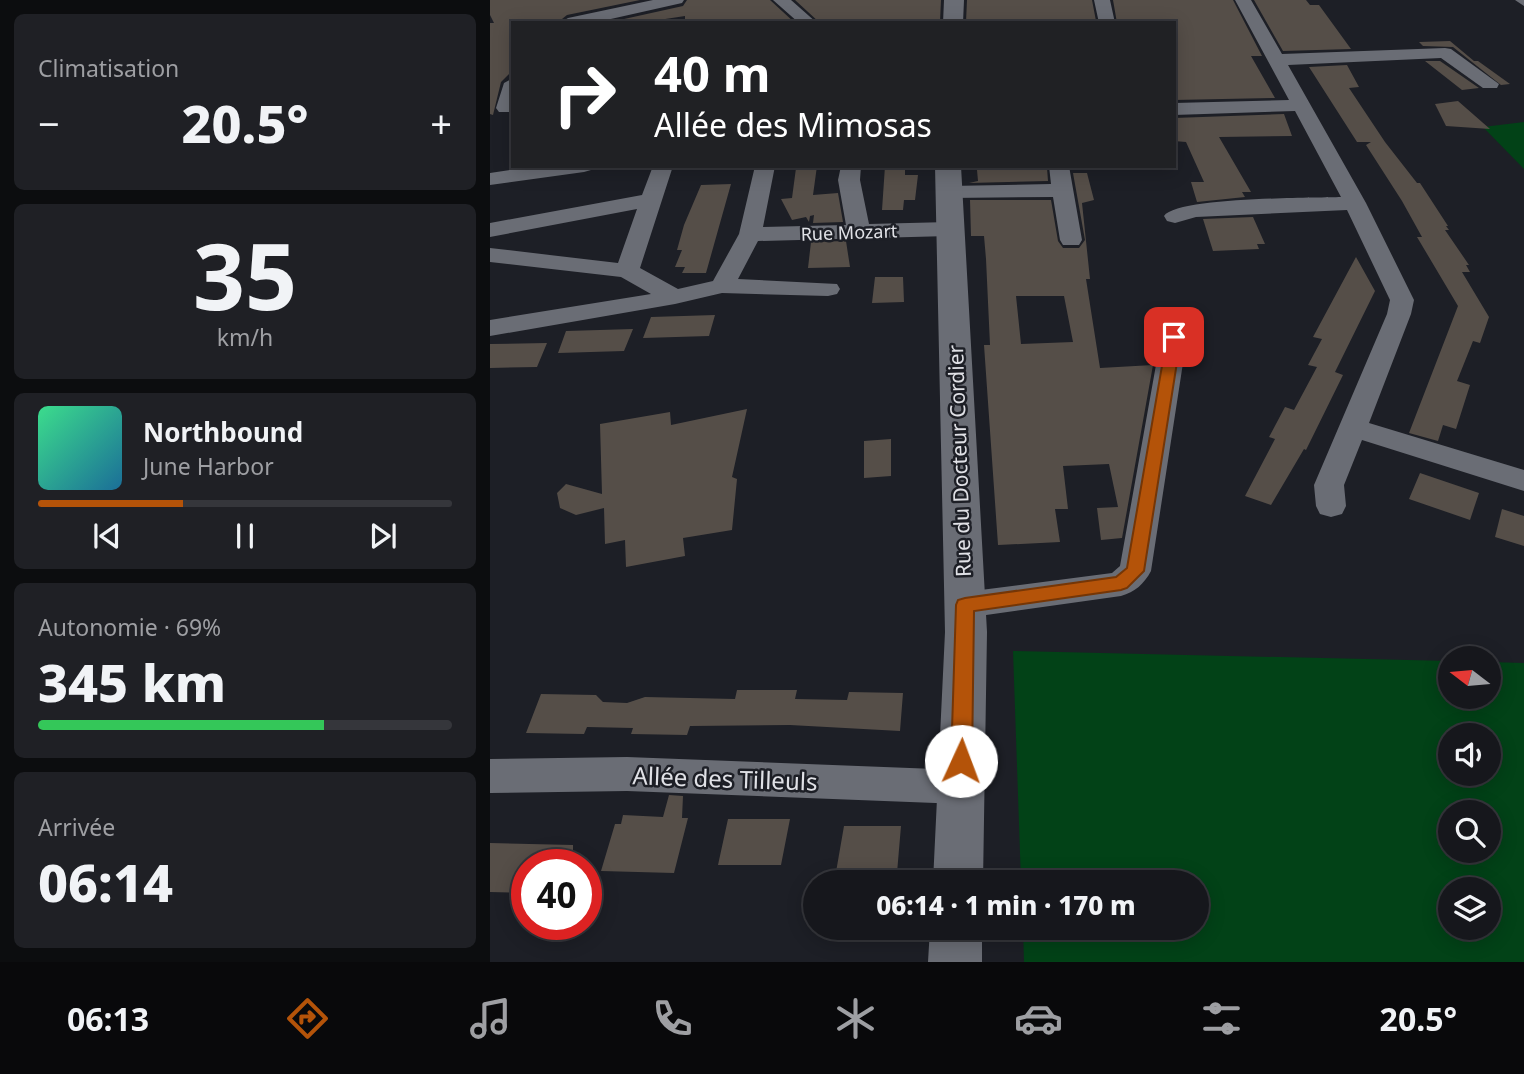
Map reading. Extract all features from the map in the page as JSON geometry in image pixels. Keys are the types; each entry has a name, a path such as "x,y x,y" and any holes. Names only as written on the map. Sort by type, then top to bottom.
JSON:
{"street":[{"path":"577,21 676,0"},
{"path":"781,0 806,21"},
{"path":"953,21 954,0"},
{"path":"1102,0 1107,21"},
{"path":"1243,0 1355,203 1402,300 1399,314 1329,485 1331,506"},
{"path":"1277,60 1445,52 1490,84"},
{"path":"506,108 511,91"},
{"path":"1176,109 1301,105"},
{"path":"490,179 570,168"},
{"path":"627,271 662,168"},
{"path":"722,286 750,234 765,168"},
{"path":"851,168 849,180 859,232"},
{"path":"1059,168 1071,240"},
{"name":"Rue Mozart","path":"750,234 859,232 949,196 1063,190"},
{"name":"Rue du Docteur Cordier","path":"949,196 965,605 958,870"},
{"path":"490,230 652,200"},
{"path":"1175,216 1194,210 1355,203"},
{"path":"490,255 627,271 675,297"},
{"path":"490,328 675,297 722,286 828,289"},
{"path":"965,605 1121,583 1135,571 1174,337"},
{"path":"1354,428 1524,481"},
{"name":"Allée des Tilleuls","path":"490,776 627,775 961,788"},
{"path":"955,962 956,940"}],"green space":[{"path":"1524,122 1524,169 1483,127"},
{"path":"1013,651 1438,661 1438,709 1502,709 1502,662 1524,663 1524,962 1024,962 1023,940 1209,940 1209,870 1021,870"}],"building":[{"path":"490,0 640,0 567,15 560,21 511,21 511,72 501,82 493,115 490,114 490,23 494,23 490,15"},
{"path":"687,0 770,0 793,21 685,21 685,16 652,21 615,21 683,6"},
{"path":"795,0 941,0 940,21 818,21"},
{"path":"967,0 1092,0 1096,21 966,21"},
{"path":"1113,0 1233,0 1262,56 1251,56 1275,98 1176,100 1176,21 1117,21"},
{"path":"1254,0 1306,0 1310,5 1319,5 1351,49 1283,51"},
{"path":"1450,41 1474,61 1478,61 1510,84 1501,85 1453,47 1423,46 1419,42"},
{"path":"1425,61 1440,61 1479,88 1462,90"},
{"path":"1347,65 1359,87 1349,88 1385,142 1417,183 1420,183 1448,226 1449,230 1445,230 1469,265 1466,265 1470,272 1462,272 1489,317 1480,343 1473,341 1457,381 1470,385 1456,429 1443,425 1438,441 1409,433 1458,306 1417,237 1422,237 1402,201 1366,145 1371,142 1357,142 1309,67"},
{"path":"1458,101 1490,129 1446,126 1435,104"},
{"path":"1284,114 1292,136 1219,137 1251,192 1242,192 1245,197 1197,202 1191,182 1204,182 1186,142 1176,141 1176,118"},
{"path":"796,168 817,168 813,195 838,193 843,222 813,223 814,215 810,216 809,222 806,217 792,220 781,199 792,198"},
{"path":"885,168 905,168 905,175 918,175 915,200 904,200 903,210 882,210"},
{"path":"1047,168 1048,181 969,183 978,181 977,170"},
{"path":"1073,173 1087,173 1094,200 1082,203 1090,279 1086,279 1100,368 1153,365 1122,538 1101,540 1097,508 1118,507 1109,464 1063,466 1068,509 1055,509 1060,542 998,545 984,345 990,345 986,259 984,236 971,236 970,200 1051,200 1058,241 1063,248 1079,248 1085,240","holes":["1016,296 1064,296 1073,342 1021,344"]},
{"path":"731,184 706,273 682,273 685,267 675,267 682,250 677,250 701,185"},
{"path":"1253,217 1265,244 1257,244 1259,249 1213,251 1203,219"},
{"path":"846,241 850,267 808,268 811,242"},
{"path":"1356,257 1375,291 1335,372 1343,375 1306,450 1304,449 1271,505 1245,496 1275,439 1269,437 1285,407 1294,410 1317,367 1308,365 1322,339 1313,337"},
{"path":"875,277 903,277 904,302 872,303"},
{"path":"715,315 709,336 643,338 651,317"},
{"path":"633,329 624,351 558,353 566,331"},
{"path":"547,343 537,367 490,368 490,344"},
{"path":"747,409 732,477 737,479 732,530 683,538 685,556 626,567 625,540 605,544 604,508 576,515 560,508 557,493 566,484 602,494 600,424 670,412 671,425"},
{"path":"891,439 891,476 864,478 864,441"},
{"path":"1420,473 1479,493 1470,520 1409,499"},
{"path":"1502,509 1524,516 1524,546 1495,537"},
{"path":"737,690 797,690 795,699 847,700 849,692 903,693 900,731 790,725 690,726 687,735 631,734 633,728 587,727 584,734 526,733 541,694 596,695 603,702 627,703 645,697 735,699"},
{"path":"669,795 683,796 682,818 688,818 674,873 602,871 615,824 621,824 623,815 663,817"},
{"path":"728,819 790,819 781,865 718,865"},
{"path":"844,826 901,826 897,870 836,870"},
{"path":"490,843 573,845 573,849 511,849 511,893 490,892"}],"route":[{"path":"961,761 965,605 1121,583 1135,571 1174,337"}]}
